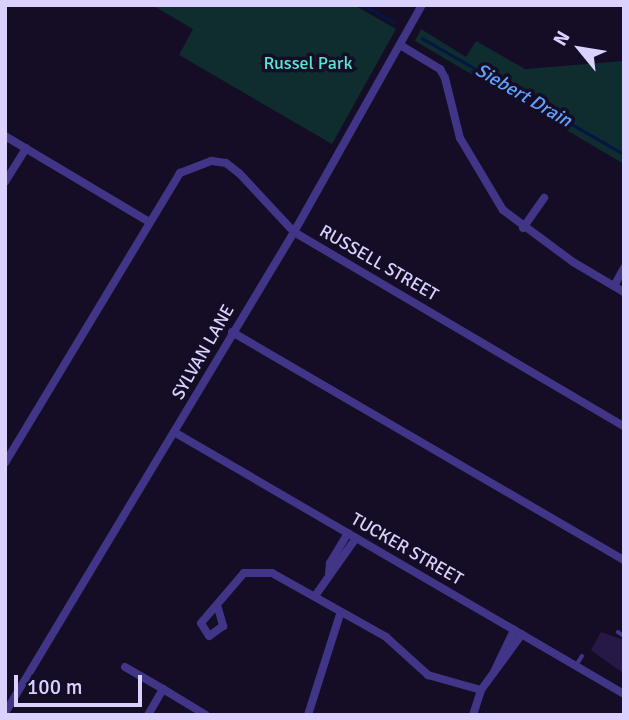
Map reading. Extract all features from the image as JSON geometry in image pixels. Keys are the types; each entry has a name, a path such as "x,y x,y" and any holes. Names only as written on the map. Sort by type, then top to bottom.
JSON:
{"street":[{"name":"SYLVAN LANE","path":"5,713 294,232 422,5"},
{"path":"400,44 440,69 453,120 468,154 503,210 523,228 624,292"},
{"path":"5,136 149,222"},
{"path":"5,182 26,148"},
{"name":"RUSSELL STREET","path":"5,463 180,173 212,161 226,163 239,173 294,232 624,426"},
{"path":"523,228 544,198"},
{"path":"614,286 624,268"},
{"path":"232,332 624,560"},
{"name":"TUCKER STREET","path":"174,432 624,694"},
{"path":"315,596 329,574 338,569 352,536"},
{"path":"218,608 244,573 272,573 386,638 428,675 481,690"},
{"path":"308,715 340,614"},
{"path":"472,715 481,690 494,672 503,665 518,632"},
{"path":"125,667 206,715"},
{"path":"148,715 163,690"}],"lane":[{"path":"618,632 624,635"},
{"path":"576,666 582,656"}],"green space":[{"name":"Russel Park","path":"152,5 354,5 396,29 332,144 179,55 193,29"},
{"path":"421,29 466,57 476,41 525,69 624,61 624,164 415,41"}],"building":[{"path":"601,632 624,640 624,674 591,650"}],"waterway":[{"name":"Siebert Drain","path":"363,5 394,22"},
{"name":"Siebert Drain","path":"422,38 624,154"}]}
